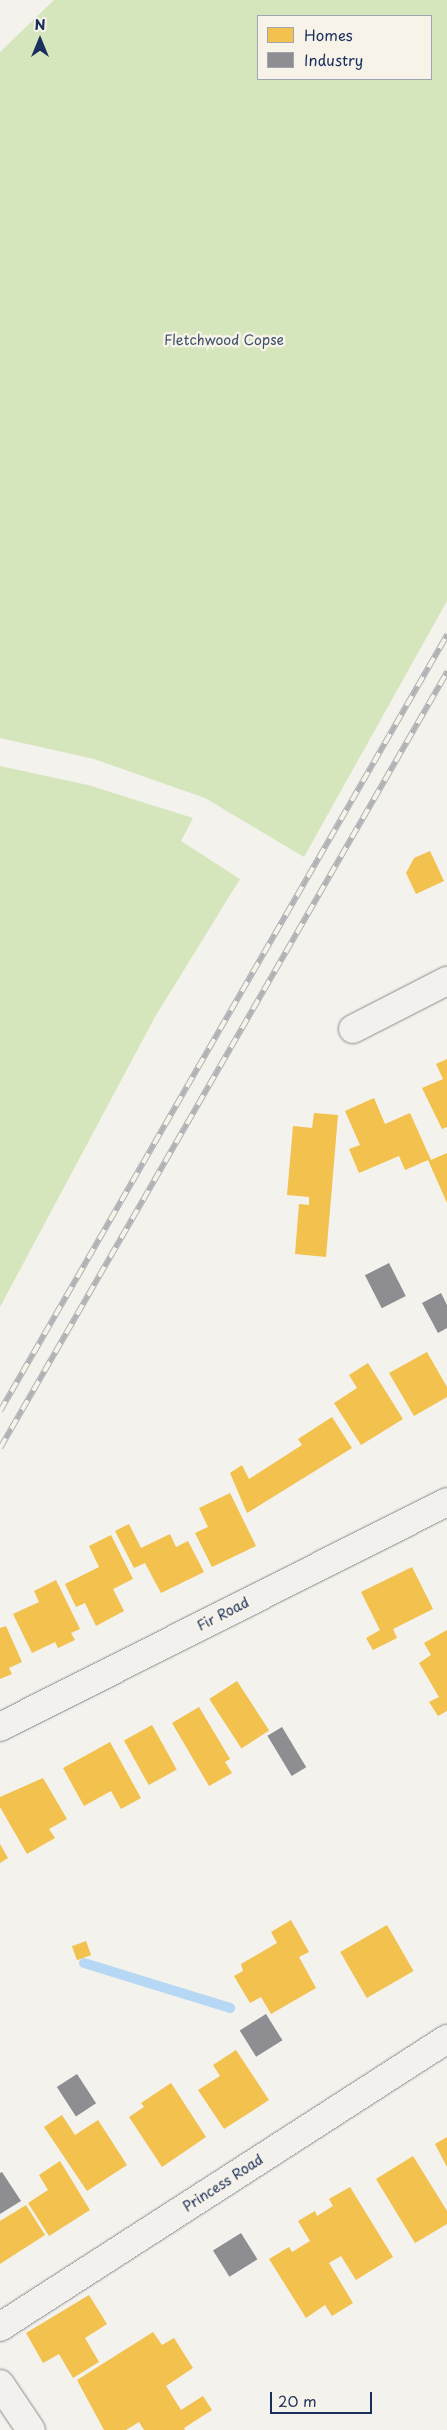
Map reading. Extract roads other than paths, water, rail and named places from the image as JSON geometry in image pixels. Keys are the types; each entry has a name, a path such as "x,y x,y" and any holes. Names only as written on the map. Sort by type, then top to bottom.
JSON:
{"street":[{"path":"353,1029 447,981"},
{"name":"Fir Road","path":"0,1726 447,1502"},
{"name":"Princess Road","path":"0,2327 447,2039"},
{"path":"0,2384 31,2430"}],"waterway":[{"path":"84,1963 230,2008"}],"railway":[{"path":"0,1411 447,635"},
{"path":"0,1448 447,672"}],"park label":[{"name":"Fletchwood Copse","path":"224,340"}]}
